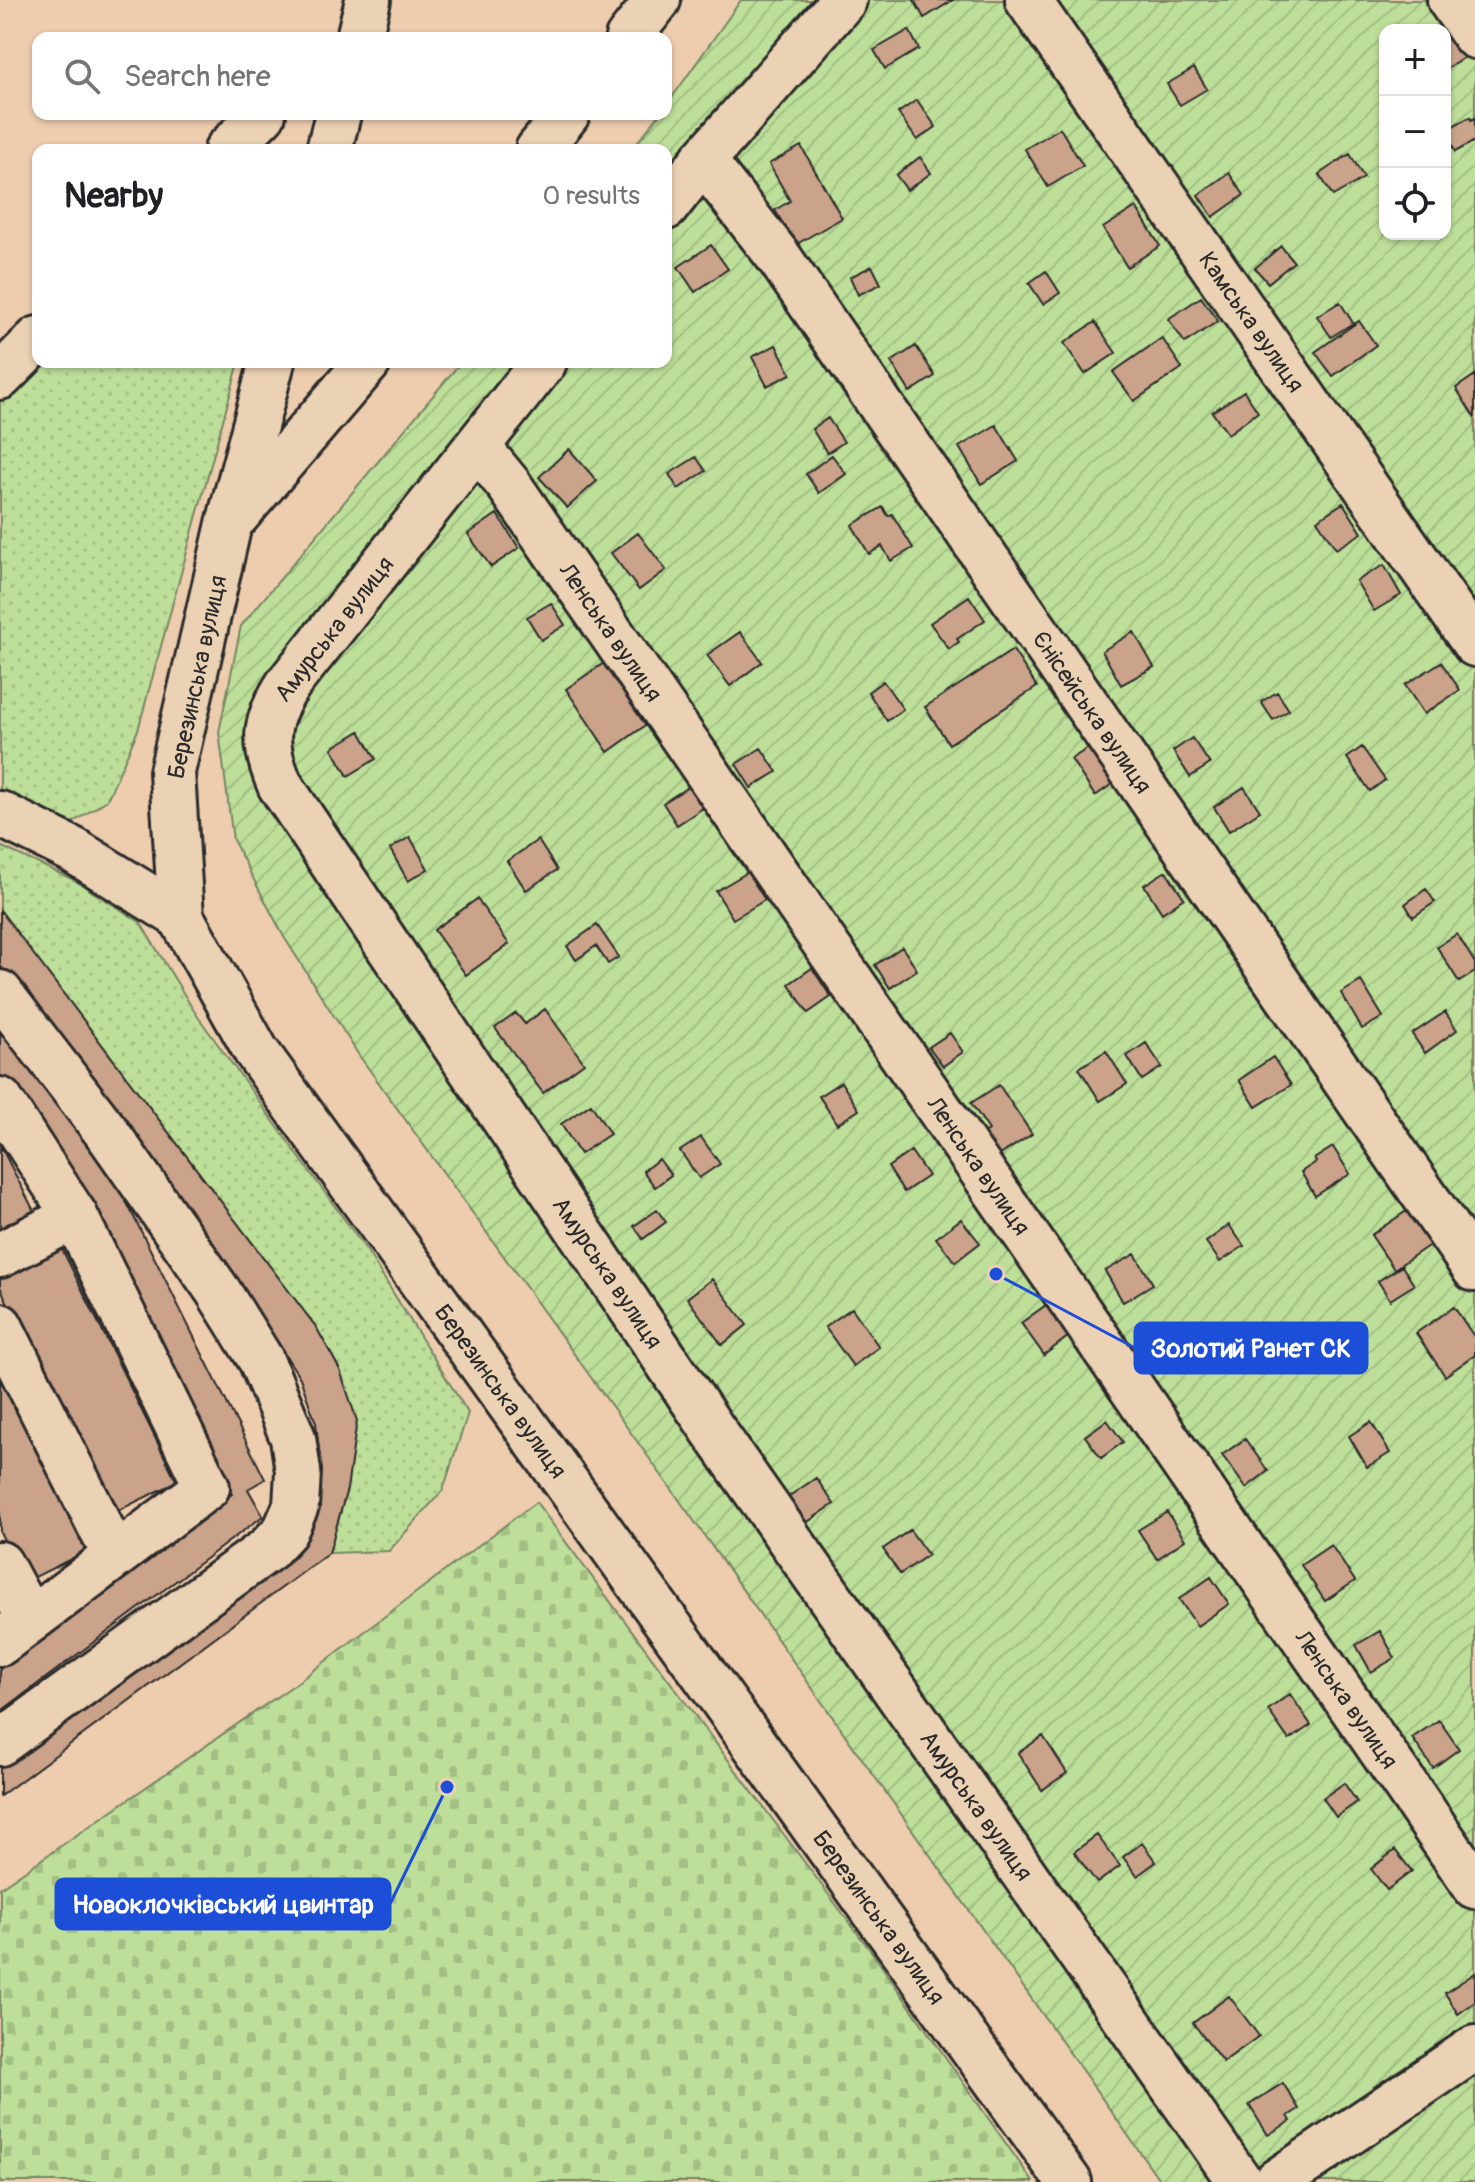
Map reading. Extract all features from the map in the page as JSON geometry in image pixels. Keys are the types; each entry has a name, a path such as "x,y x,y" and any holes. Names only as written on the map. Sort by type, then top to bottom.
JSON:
{"street":[{"path":"633,32 658,0"},
{"path":"672,199 844,0"},
{"name":"Камська вулиця","path":"1028,0 1475,644"},
{"path":"1450,0 1475,36"},
{"path":"233,144 257,120"},
{"path":"330,144 336,120"},
{"path":"543,144 562,120"},
{"name":"Єнісейська вулиця","path":"703,160 778,256 1475,1269"},
{"path":"0,377 32,345"},
{"name":"Березинська вулиця","path":"270,368 229,524 172,772 181,917 256,1051 1069,2182"},
{"name":"Березинська вулиця","path":"229,524 363,368"},
{"name":"Амурська вулиця","path":"539,368 289,683 274,706 267,732 269,760 280,785 713,1430 1240,2182"},
{"name":"Ленська вулиця","path":"478,447 509,485 1475,1886"},
{"path":"0,814 73,850 181,917"},
{"path":"0,993 108,1134 218,1291 261,1360 293,1438 298,1471 296,1506 285,1531 268,1549 0,1743"},
{"path":"0,1100 75,1216 207,1487 15,1631 0,1564"},
{"path":"0,1255 75,1216"},
{"path":"0,1326 115,1556"},
{"path":"1276,2182 1475,2048"}],"green space":[{"path":"741,0 1475,0 1475,2182 1161,2182 675,1494 358,1054 284,937 233,840 219,732 241,626 456,368 672,368 672,144 636,144 655,120 672,120 672,98"},
{"path":"32,367 237,368 138,730 107,800 69,825 0,799 0,393"},
{"path":"0,846 74,880 140,922 196,1014 367,1251 468,1413 443,1490 389,1551 329,1553 347,1489 340,1370 316,1327 0,910"},
{"path":"536,1502 873,1954 1033,2182 0,2182 0,1888 294,1685"}],"building":[{"path":"914,0 953,0 924,18"},
{"path":"909,30 919,49 885,69 874,50"},
{"path":"1451,35 1465,57 1451,66"},
{"path":"1194,68 1207,89 1180,105 1167,84"},
{"path":"917,100 936,127 917,140 898,113"},
{"path":"1470,117 1471,120 1475,118 1475,141 1455,152 1451,143 1451,127"},
{"path":"1060,128 1083,166 1048,187 1025,149"},
{"path":"801,146 842,218 795,245 775,210 790,201 769,164"},
{"path":"1350,154 1364,178 1333,196 1319,174"},
{"path":"920,157 931,173 907,190 896,175"},
{"path":"1229,173 1244,195 1213,217 1198,195"},
{"path":"1136,207 1160,246 1127,267 1103,228"},
{"path":"711,245 728,269 695,292 678,267"},
{"path":"1281,246 1294,262 1268,283 1255,268"},
{"path":"872,266 881,284 858,295 850,277"},
{"path":"1046,271 1060,293 1043,304 1029,283"},
{"path":"1201,297 1218,321 1185,343 1168,319"},
{"path":"1340,302 1353,323 1331,337 1317,316"},
{"path":"1359,321 1376,345 1333,376 1315,352"},
{"path":"1095,322 1116,353 1085,374 1064,343"},
{"path":"1162,338 1182,368 1134,401 1113,372"},
{"path":"776,345 791,374 767,386 752,357"},
{"path":"916,346 935,376 910,392 891,362"},
{"path":"1475,375 1475,417 1474,417 1456,388"},
{"path":"1244,391 1258,412 1228,434 1212,412"},
{"path":"828,418 844,442 827,453 812,429"},
{"path":"996,425 1018,461 981,484 959,447"},
{"path":"569,449 597,481 567,508 539,477"},
{"path":"832,455 846,474 819,493 806,474"},
{"path":"696,457 706,471 678,489 669,474"},
{"path":"1343,503 1362,533 1336,549 1317,520"},
{"path":"883,507 888,516 892,514 913,548 891,561 882,546 869,554 852,525"},
{"path":"497,514 519,548 491,567 468,534"},
{"path":"638,533 666,570 639,590 611,553"},
{"path":"1384,565 1401,595 1374,611 1356,581"},
{"path":"969,596 985,620 957,639 959,642 949,649 930,623"},
{"path":"551,603 565,625 541,640 527,617"},
{"path":"740,632 762,662 730,686 707,655"},
{"path":"1134,632 1154,667 1121,685 1102,651"},
{"path":"1013,650 1037,687 949,744 925,707"},
{"path":"1441,662 1460,690 1424,714 1405,685"},
{"path":"604,663 646,725 608,752 566,689"},
{"path":"883,681 903,709 887,721 868,692"},
{"path":"1277,692 1289,710 1273,720 1261,702"},
{"path":"360,731 376,759 348,776 332,748"},
{"path":"1192,738 1210,764 1190,777 1173,751"},
{"path":"1090,747 1114,783 1095,796 1071,759"},
{"path":"1362,747 1385,780 1370,791 1347,758"},
{"path":"761,748 777,772 751,788 736,764"},
{"path":"693,784 706,806 677,825 663,803"},
{"path":"1244,787 1260,811 1229,831 1214,807"},
{"path":"410,837 428,869 408,881 390,849"},
{"path":"538,840 557,870 526,890 507,861"},
{"path":"1166,871 1184,898 1162,913 1144,885"},
{"path":"748,872 765,900 733,919 716,891"},
{"path":"1426,889 1435,902 1413,917 1405,904"},
{"path":"477,899 509,944 466,975 434,930"},
{"path":"0,910 316,1327 340,1370 357,1421 347,1489 329,1553 0,1796 0,1758 318,1481 319,1450 316,1423 300,1378 245,1292 0,965"},
{"path":"597,925 619,957 608,964 596,946 576,960 567,946"},
{"path":"1457,934 1475,963 1475,972 1459,982 1437,947"},
{"path":"902,947 917,970 890,988 875,965"},
{"path":"812,968 831,997 808,1013 789,984"},
{"path":"1361,981 1383,1017 1362,1029 1341,993"},
{"path":"545,1009 584,1063 543,1093 495,1028 516,1013 525,1024"},
{"path":"1445,1012 1457,1030 1425,1053 1412,1034"},
{"path":"0,1021 70,1110 121,1191 265,1479 248,1489 263,1516 0,1712 0,1665 232,1494 97,1217 0,1077"},
{"path":"950,1033 963,1052 943,1066 929,1047"},
{"path":"1146,1043 1162,1067 1142,1080 1127,1056"},
{"path":"1106,1051 1127,1084 1100,1101 1079,1068"},
{"path":"1273,1057 1291,1085 1256,1107 1239,1080"},
{"path":"841,1082 859,1110 837,1124 819,1096"},
{"path":"999,1085 1032,1134 991,1161 976,1139 989,1130 971,1103"},
{"path":"591,1104 610,1134 580,1154 561,1124"},
{"path":"701,1137 720,1164 699,1178 680,1151"},
{"path":"0,1145 34,1211 0,1228"},
{"path":"1333,1147 1350,1174 1315,1196 1301,1172"},
{"path":"911,1151 928,1176 904,1192 888,1167"},
{"path":"659,1159 671,1175 655,1187 643,1171"},
{"path":"1411,1208 1434,1242 1394,1269 1371,1235"},
{"path":"657,1210 666,1222 643,1239 634,1226"},
{"path":"961,1219 980,1243 955,1262 936,1238"},
{"path":"1229,1225 1244,1246 1220,1262 1206,1242"},
{"path":"61,1247 177,1482 111,1514 0,1287 0,1278"},
{"path":"1135,1254 1153,1284 1123,1302 1105,1271"},
{"path":"1402,1266 1414,1285 1390,1300 1378,1281"},
{"path":"712,1279 747,1325 722,1345 687,1298"},
{"path":"1046,1305 1069,1336 1044,1355 1021,1323"},
{"path":"1454,1307 1475,1338 1475,1355 1445,1376 1416,1333"},
{"path":"852,1308 879,1347 853,1366 825,1327"},
{"path":"0,1369 91,1549 25,1582 0,1532"},
{"path":"1107,1420 1123,1442 1101,1458 1085,1436"},
{"path":"1371,1422 1390,1453 1367,1467 1349,1436"},
{"path":"1245,1439 1268,1471 1246,1488 1222,1455"},
{"path":"816,1478 834,1504 806,1523 788,1497"},
{"path":"1167,1512 1185,1540 1157,1559 1138,1530"},
{"path":"910,1530 928,1555 900,1574 883,1549"},
{"path":"1331,1545 1355,1581 1325,1601 1301,1565"},
{"path":"1211,1577 1229,1604 1197,1626 1179,1599"},
{"path":"1380,1631 1395,1658 1371,1672 1356,1645"},
{"path":"1290,1694 1311,1725 1289,1740 1268,1710"},
{"path":"1439,1720 1459,1749 1433,1768 1412,1738"},
{"path":"1043,1736 1067,1773 1042,1790 1018,1753"},
{"path":"1344,1783 1357,1802 1336,1817 1323,1798"},
{"path":"1097,1835 1120,1866 1097,1883 1074,1852"},
{"path":"1142,1843 1156,1862 1137,1876 1123,1857"},
{"path":"1395,1850 1412,1871 1387,1890 1371,1869"},
{"path":"1475,1973 1475,2002 1458,2014 1445,1993"},
{"path":"1229,1996 1259,2036 1223,2062 1193,2023"},
{"path":"1283,2083 1299,2109 1288,2116 1291,2121 1268,2135 1249,2105"}],"place":[{"name":"Золотий Ранет СК","path":"996,1274"},
{"name":"Новоклочківський цвинтар","path":"447,1787"}]}
